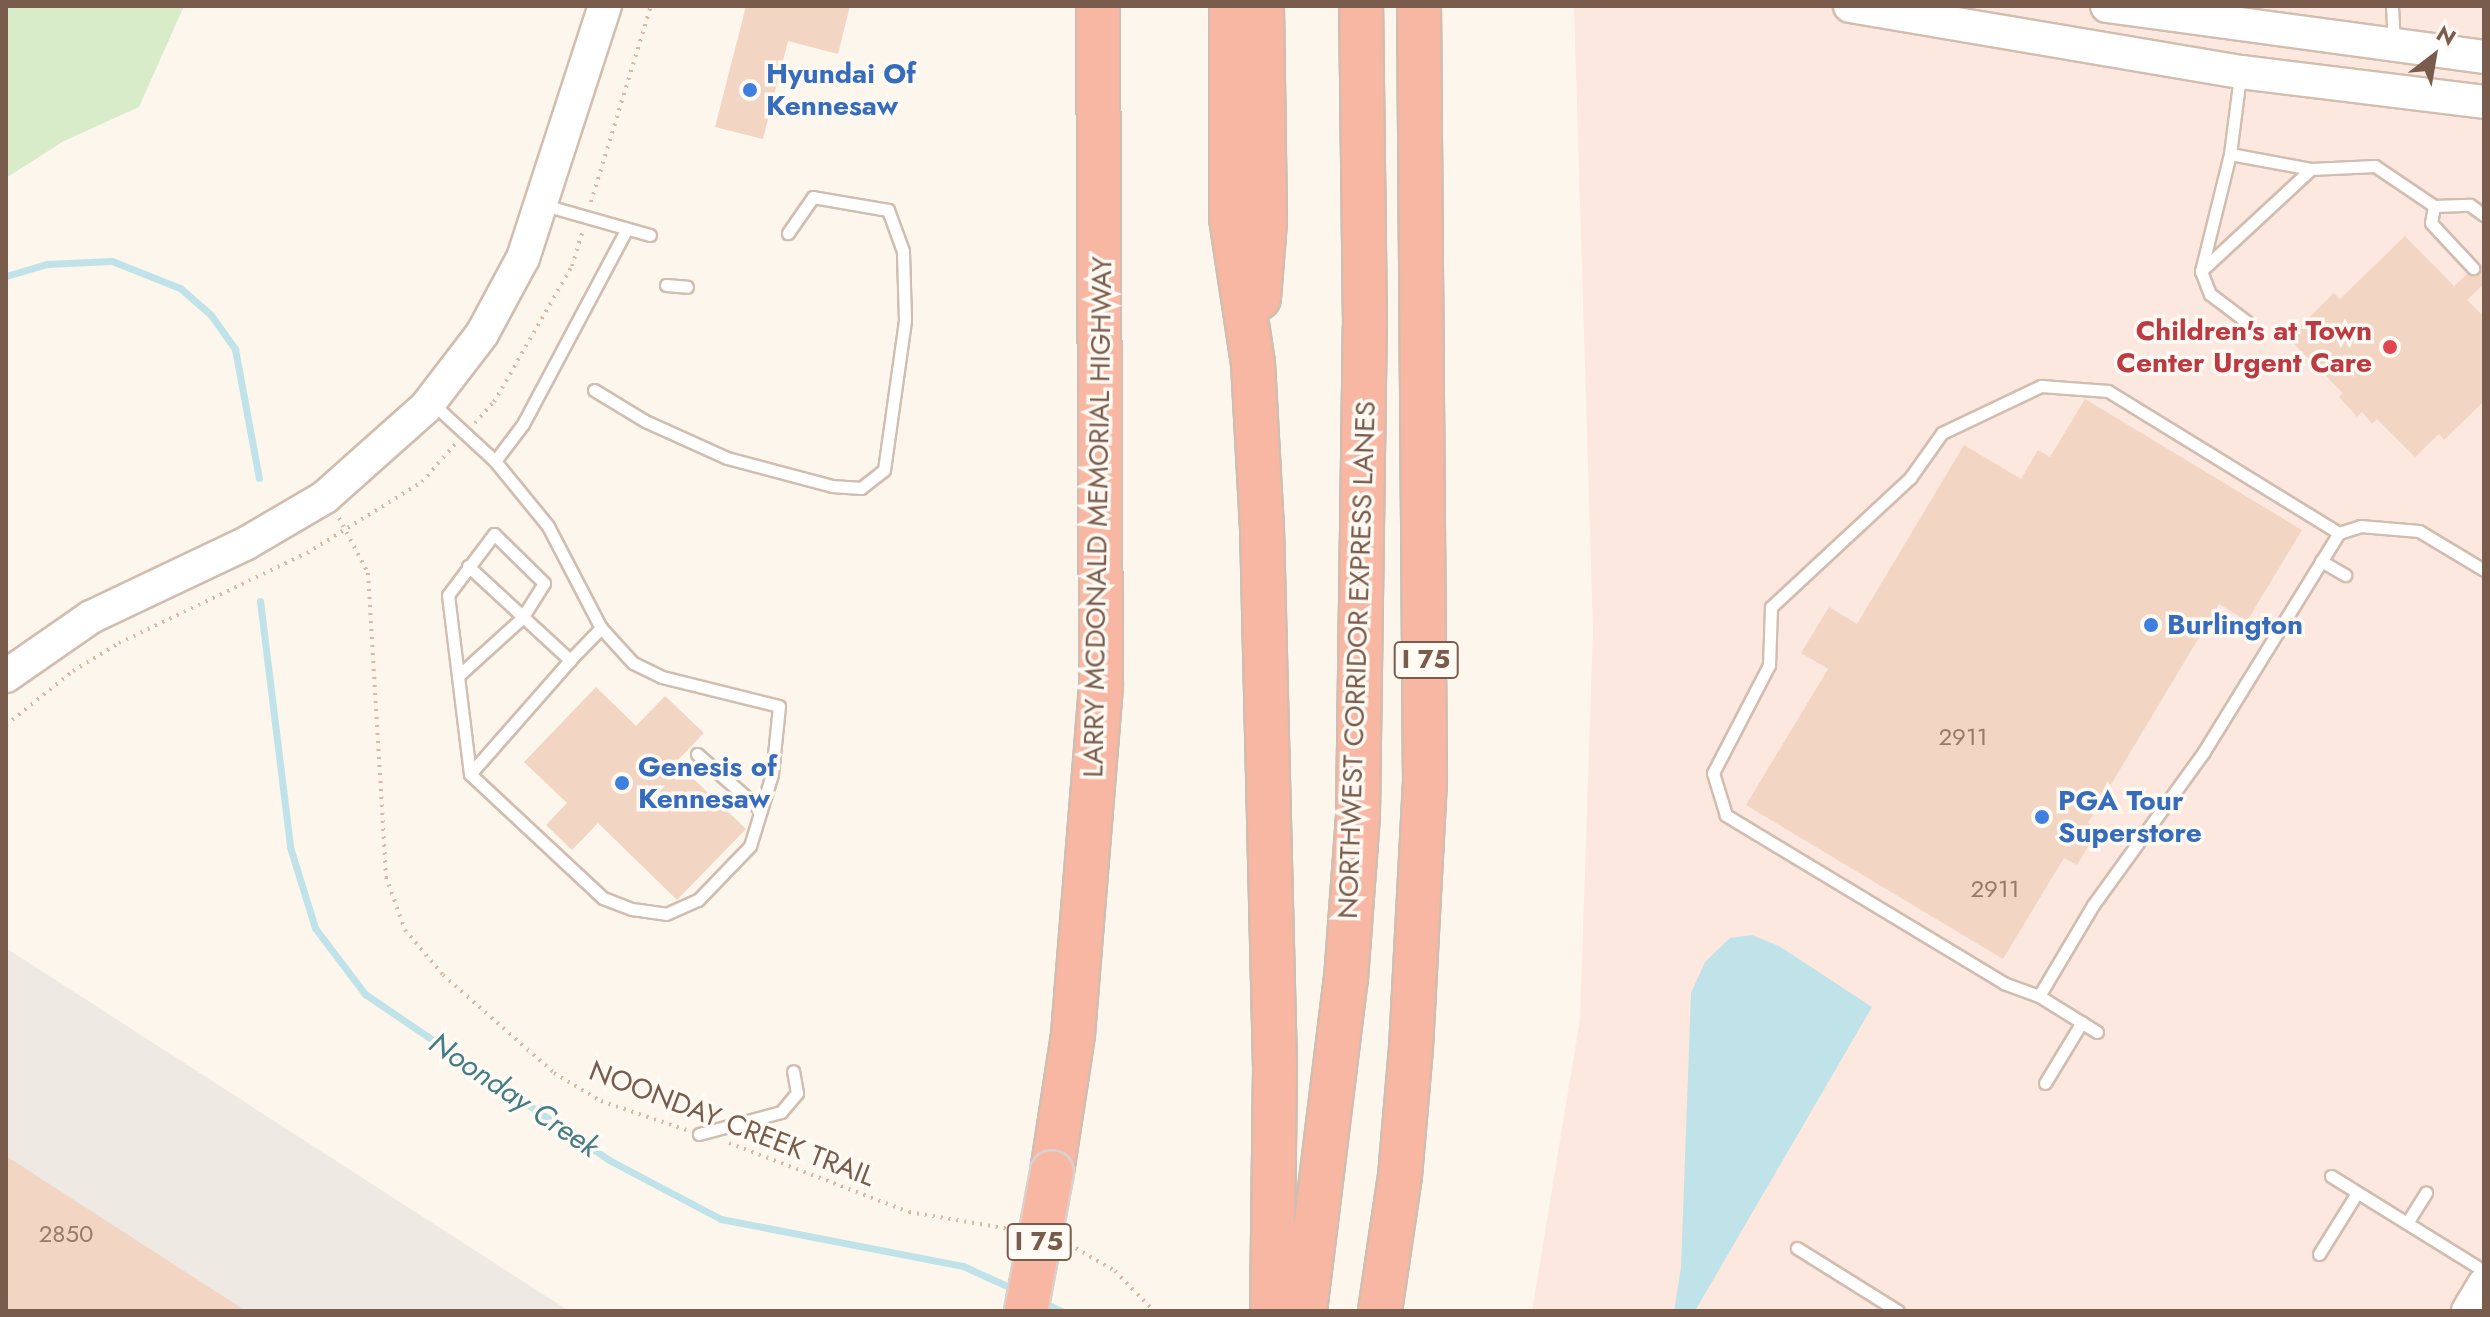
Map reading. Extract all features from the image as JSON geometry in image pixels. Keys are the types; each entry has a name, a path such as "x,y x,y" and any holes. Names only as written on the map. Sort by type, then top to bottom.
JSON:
{"highway":[{"name":"LARRY MCDONALD MEMORIAL HIGHWAY","path":"1026,1311 1073,1034 1101,684 1098,6"},
{"path":"1231,6 1231,218 1253,363"},
{"path":"1262,6 1265,222 1253,363 1275,1068 1272,1311"},
{"name":"NORTHWEST CORRIDOR EXPRESS LANES","path":"1305,1311 1346,979 1358,814 1365,343 1361,6"},
{"name":"I 75","path":"1380,1311 1400,1176 1411,1048 1425,784 1419,6"}],"street":[{"path":"6,676 91,617 256,538 325,497 431,401 497,308 544,205 605,6"},
{"path":"1850,6 2241,72 2484,102"},
{"path":"2107,6 2251,16 2394,46 2484,57"},
{"path":"2241,72 2251,16"},
{"path":"2468,1311 2484,1284"}],"lane":[{"path":"2392,6 2394,46"},
{"path":"2241,72 2230,154 2201,271 2210,294 2247,322"},
{"path":"2230,154 2311,169 2375,166 2434,206 2470,205 2484,215"},
{"path":"2201,271 2311,169"},
{"path":"594,390 645,421 727,458 832,486 861,488 884,470 905,320 903,251 888,210 813,197 788,233"},
{"path":"544,205 650,235"},
{"path":"2434,206 2431,223 2473,268"},
{"path":"495,461 523,424 626,230"},
{"path":"666,285 687,287"},
{"path":"2097,1032 2039,996 2004,983 1726,815 1713,773 1769,665 1771,607 1910,478 1942,433 2041,386 2108,391 2339,533"},
{"path":"431,401 495,461 548,526 601,628 633,663 662,677 779,706 772,774 750,846 698,900 666,914 603,898 470,774 448,595 494,534 544,583 522,618 458,676"},
{"path":"2039,996 2093,905 2203,753 2339,533 2360,526 2409,528 2484,570"},
{"path":"2321,561 2345,575"},
{"path":"468,566 570,660"},
{"path":"470,774 601,628"},
{"path":"697,754 761,810"},
{"path":"2045,1083 2082,1022"},
{"path":"699,1134 781,1112 797,1093 793,1071"},
{"path":"2331,1176 2484,1271"},
{"path":"2319,1254 2357,1193"},
{"path":"2407,1223 2426,1193"},
{"path":"1797,1248 1898,1311"}],"path":[{"name":"NOONDAY CREEK TRAIL","path":"325,497 345,527 368,573 386,877 405,930 443,975 554,1073 601,1101 909,1212 1025,1233"},
{"path":"6,725 73,671 119,643 276,570 345,527"},
{"path":"1056,1241 1115,1271 1154,1311"}],"shaded area":[{"path":"1574,6 2484,6 2484,1311 1532,1311 1580,1019 1593,631"},
{"path":"6,948 569,1311 6,1311"}],"green space":[{"path":"6,6 184,6 139,107 64,141 6,178"}],"water":[{"path":"1752,935 1779,946 1872,1007 1695,1311 1674,1311 1681,1268 1691,993 1705,962 1730,938"}],"building":[{"name":"Hyundai Of Kennesaw","path":"746,6 850,6 838,54 788,41 763,139 715,127"},
{"name":"Children's at Town Center Urgent Care","path":"2405,236 2454,286 2467,274 2479,274 2484,257 2484,284 2467,300 2484,317 2484,401 2444,440 2439,434 2415,457 2377,419 2372,424 2362,412 2357,417 2339,397 2343,393 2288,338 2334,293 2340,299"},
{"path":"2085,399 2302,530 2247,621 2219,604 2088,823 2099,829 2077,865 2064,858 2003,959 1746,805 1828,669 1801,653 1829,607 1857,624 1964,445 2021,479 2038,450 2050,457"},
{"name":"Genesis of Kennesaw","path":"596,687 636,726 665,696 704,733 676,762 746,829 677,900 598,823 572,850 546,825 567,803 524,762"},
{"path":"6,1156 246,1311 6,1311"}],"waterway":[{"name":"Noonday Creek","path":"6,276 47,264 112,261 180,288 211,315 235,349 259,478"},
{"name":"Noonday Creek","path":"260,601 290,847 315,928 365,994 609,1160 721,1219 963,1266 1016,1290"},
{"name":"Noonday Creek","path":"1042,1302 1061,1311"}],"place":[{"name":"Hyundai Of Kennesaw","path":"750,90"},
{"name":"Children's at Town Center Urgent Care","path":"2390,347"},
{"name":"Burlington","path":"2151,625"},
{"name":"Genesis of Kennesaw","path":"622,783"},
{"name":"PGA Tour Superstore","path":"2042,817"}]}
